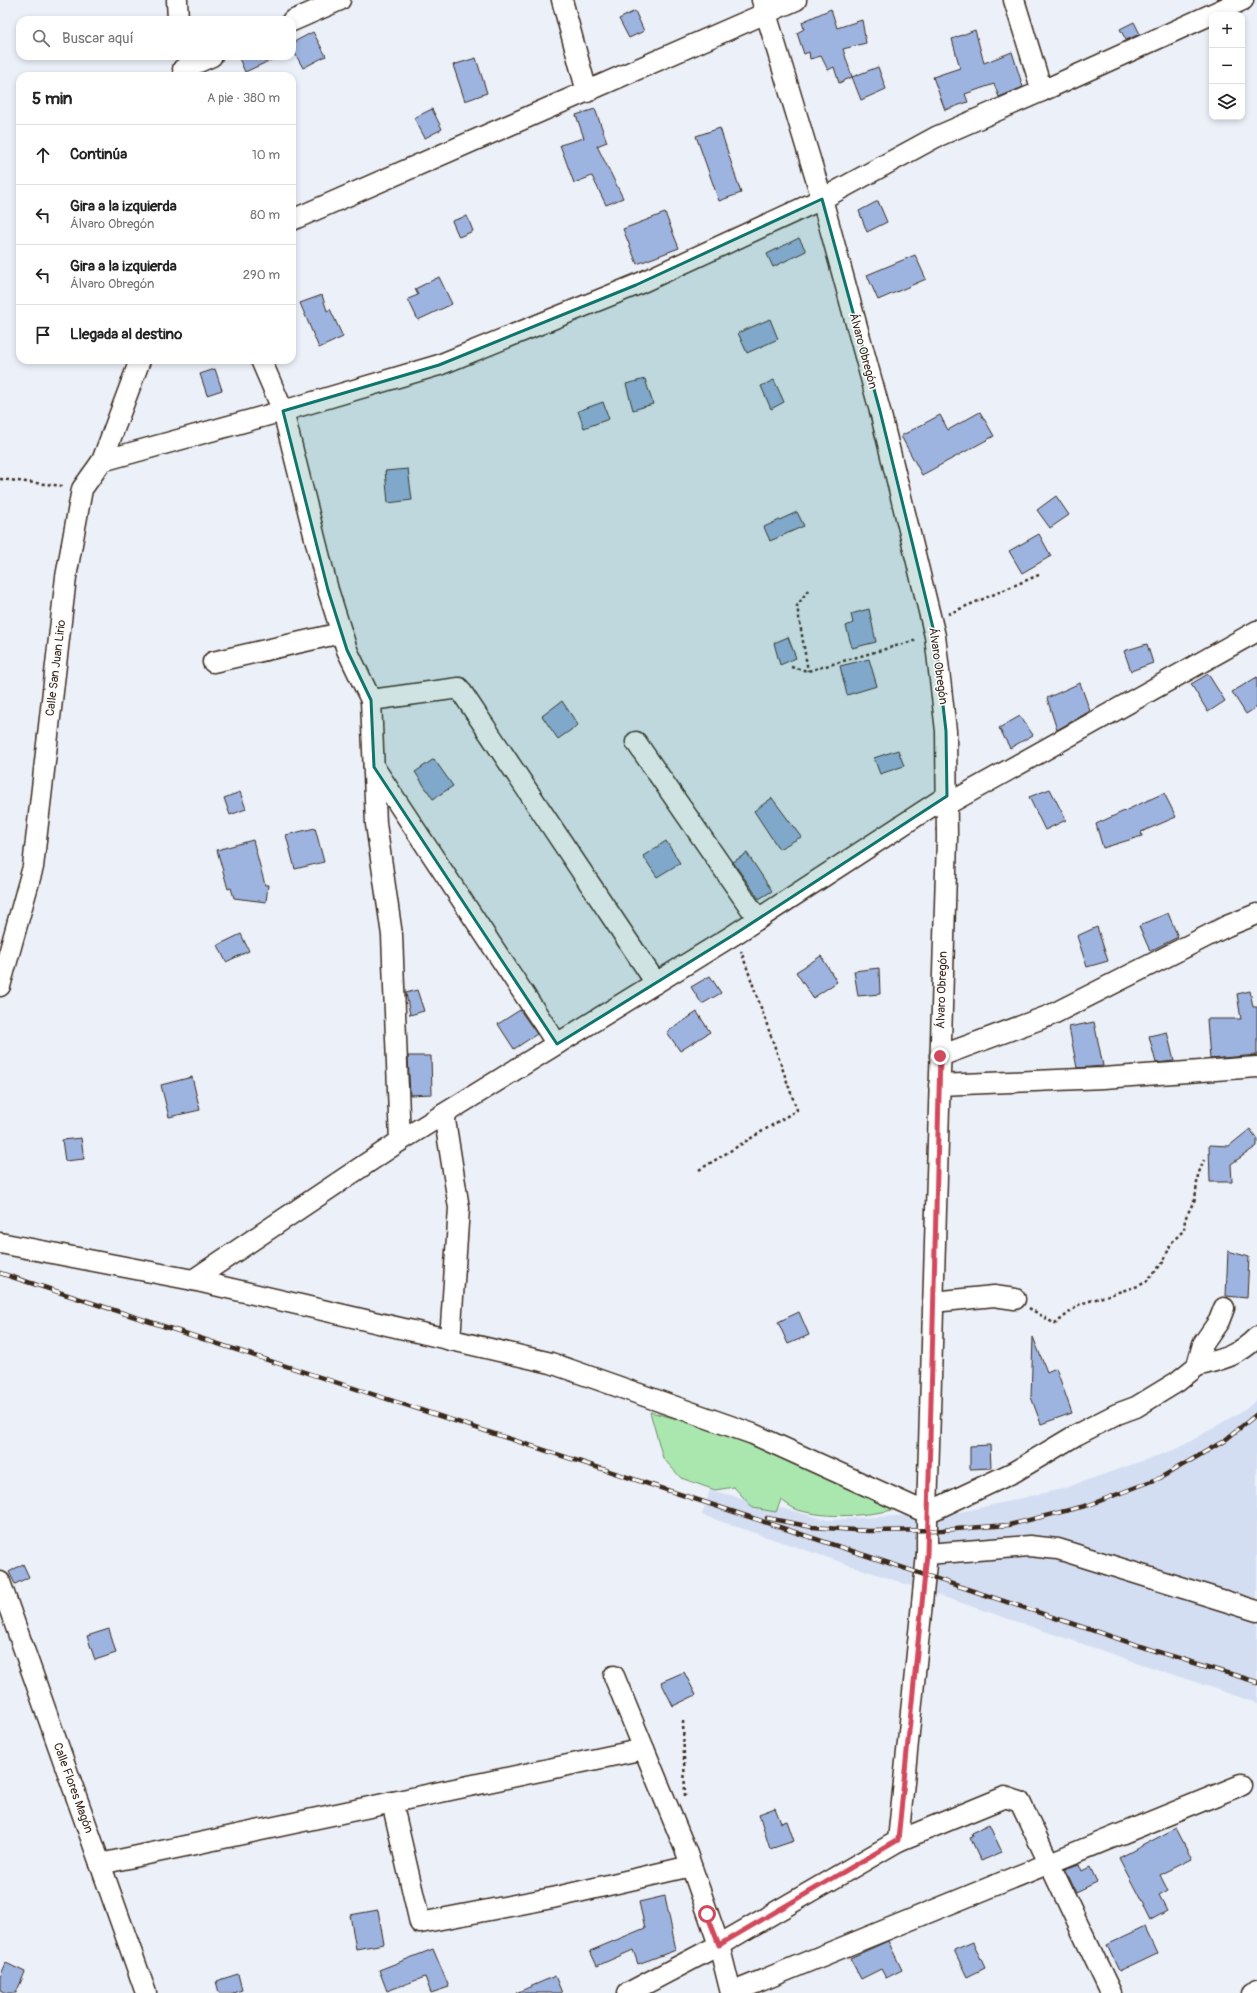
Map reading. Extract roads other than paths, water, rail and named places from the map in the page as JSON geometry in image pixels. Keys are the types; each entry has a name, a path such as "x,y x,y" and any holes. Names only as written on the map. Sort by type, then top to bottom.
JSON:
{"street":[{"path":"177,0 178,16"},
{"path":"296,19 340,0"},
{"path":"562,0 587,92"},
{"path":"296,218 587,92 764,7 796,0"},
{"path":"1014,0 1042,92"},
{"path":"102,461 283,411 439,365 636,285 822,199 936,137 1042,92 1243,0"},
{"name":"Álvaro Obregón","path":"764,7 822,199 880,411 933,629 946,731 946,800 927,1554 898,1840"},
{"path":"183,67 201,60"},
{"name":"Calle San Juan Lirio","path":"0,986 33,867 66,577 82,489 102,461 138,364"},
{"path":"263,364 283,411 328,590 341,633 347,650 371,700 376,824 392,935 400,1141"},
{"path":"193,1280 400,1141 735,934 946,800 1257,631"},
{"path":"213,662 341,633"},
{"path":"371,700 459,688 656,983"},
{"path":"636,742 758,919"},
{"path":"374,767 557,1044"},
{"path":"940,1056 1051,1016 1227,926 1257,914"},
{"path":"939,1085 1103,1078 1257,1067"},
{"path":"444,1114 459,1208 450,1340"},
{"path":"0,1243 193,1280 551,1363 753,1434 927,1513 1014,1472 1076,1435 1117,1414 1136,1407 1176,1382 1197,1366 1229,1358 1245,1349 1257,1337"},
{"path":"933,1302 994,1296 1015,1299"},
{"path":"1197,1366 1203,1344 1219,1321 1224,1308"},
{"path":"927,1554 1029,1546 1058,1549 1257,1611"},
{"name":"Calle Flores Magón","path":"0,1582 146,1993"},
{"path":"614,1676 692,1866 719,1945 731,1993 1241,1785"},
{"path":"100,1864 644,1749"},
{"path":"628,1993 719,1945 898,1840 1005,1797 1020,1802 1048,1864 1111,1993"},
{"path":"392,1802 420,1923 552,1898 692,1866"},
{"path":"1252,1993 1257,1990"}],"railway":[{"path":"0,1273 707,1503 1152,1650 1257,1682"},
{"path":"767,1518 812,1527 868,1531 942,1530 1009,1525 1089,1505 1160,1478 1224,1441 1257,1414"}]}
